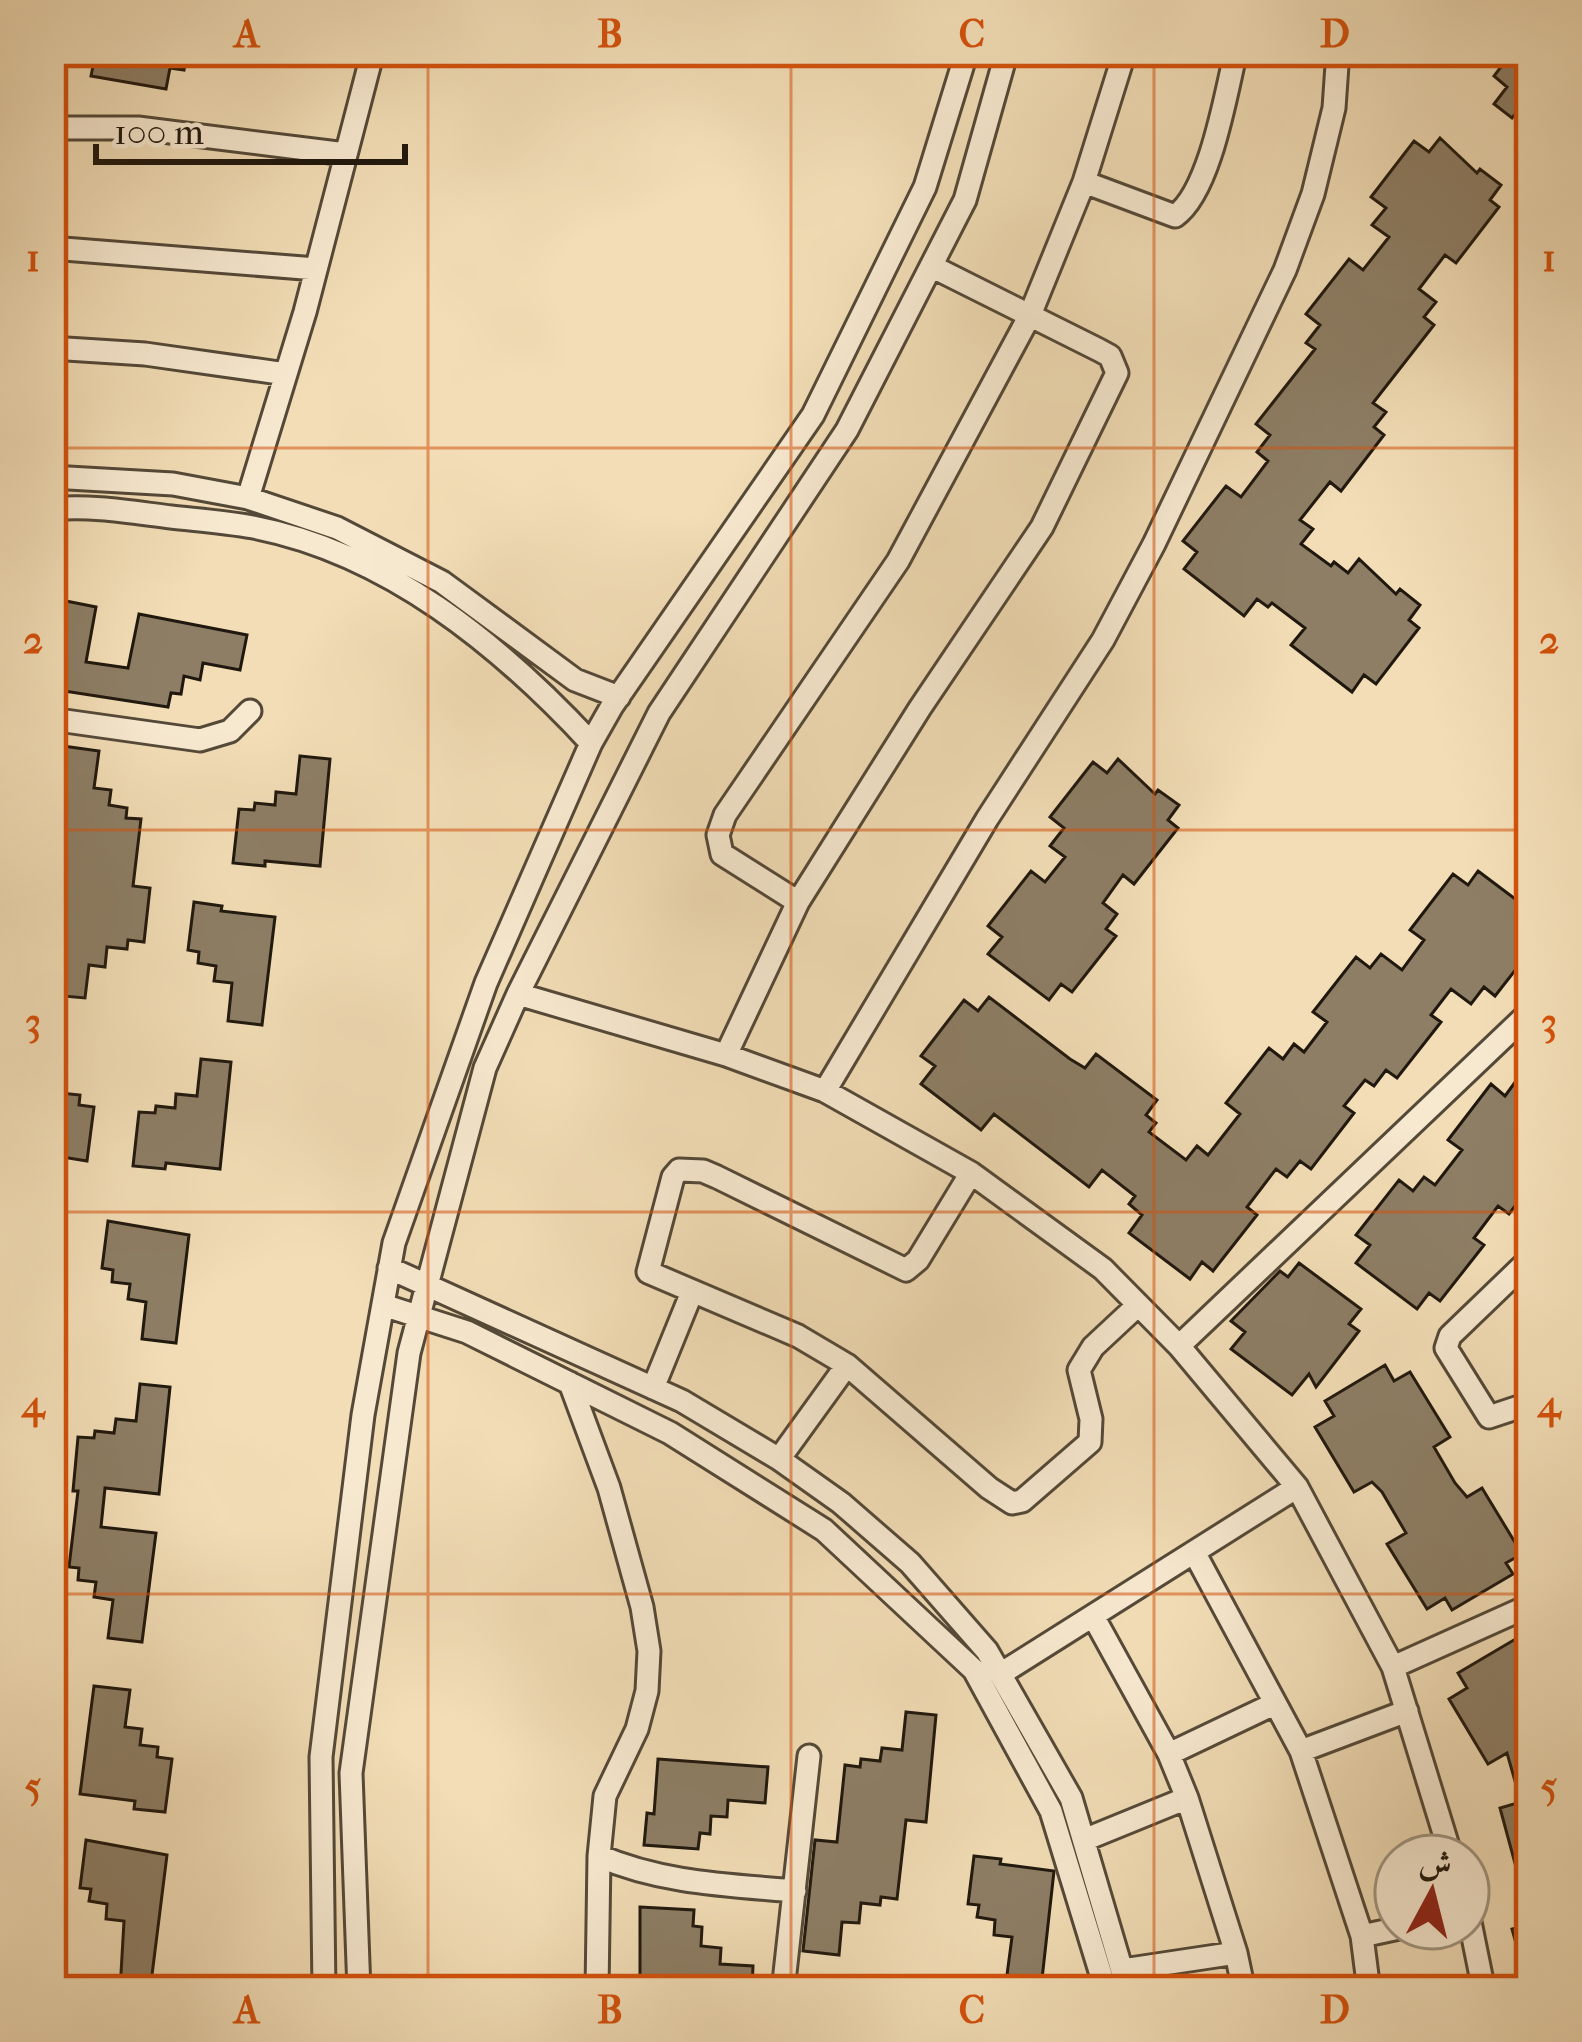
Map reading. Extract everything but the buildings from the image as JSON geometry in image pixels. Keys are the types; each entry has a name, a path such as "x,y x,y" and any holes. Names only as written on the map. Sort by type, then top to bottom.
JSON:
{"street":[{"path":"248,498 316,269 373,51"},
{"path":"324,1991 321,1757 363,1415 394,1244 486,983 591,743 813,415 925,187 967,51"},
{"path":"359,1991 350,1772 409,1353 485,1068 658,713 847,430 965,200 1007,51"},
{"path":"798,902 722,854 718,835 725,815 898,561 1030,315 1084,182 1126,51"},
{"path":"1084,182 1175,216 1186,209 1203,172 1236,51"},
{"path":"825,1091 987,820 1103,640 1154,544 1292,251 1324,155 1334,108 1338,51"},
{"path":"51,128 138,128 346,154"},
{"path":"51,248 316,269"},
{"path":"725,1054 798,902 1042,527 1117,373 1110,356 931,266"},
{"path":"51,348 146,354 286,374"},
{"path":"51,477 172,484 248,498 338,528 423,571 575,680 619,697"},
{"path":"51,509 84,506 256,527 350,558 437,606 532,683 591,743"},
{"path":"51,719 200,740 230,731 250,711"},
{"path":"518,994 725,1054 825,1091 970,1173 1102,1270 1179,1346 1298,1486 1394,1667 1444,1832"},
{"path":"1179,1346 1531,1011"},
{"path":"970,1173 918,1260 906,1270 717,1177 680,1170 673,1177 647,1268 653,1276 798,1336 847,1365 1003,1500 1022,1501 1090,1442 1079,1370 1093,1347 1138,1305"},
{"path":"1531,1258 1450,1336 1447,1348 1489,1417 1531,1403"},
{"path":"389,1268 653,1388 778,1459 841,1502 910,1563 1002,1673 1071,1798 1125,1981 1236,1953"},
{"path":"653,1388 692,1292"},
{"path":"383,1305 467,1332 670,1433 824,1530 974,1670 1051,1811 1106,1991"},
{"path":"778,1459 847,1365"},
{"path":"570,1383 609,1488 642,1606 649,1651 647,1690 637,1729 605,1796 597,1991"},
{"path":"1002,1673 1298,1486"},
{"path":"1194,1552 1300,1751 1362,1936 1369,1991"},
{"path":"1394,1667 1531,1605"},
{"path":"1093,1616 1169,1754 1236,1953 1244,1991"},
{"path":"1169,1754 1274,1705"},
{"path":"1300,1751 1407,1711"},
{"path":"783,1991 809,1756"},
{"path":"1084,1840 1186,1798"},
{"path":"599,1856 634,1871 795,1892"},
{"path":"1362,1936 1372,1934"},
{"path":"1476,1952 1484,1991"}]}
